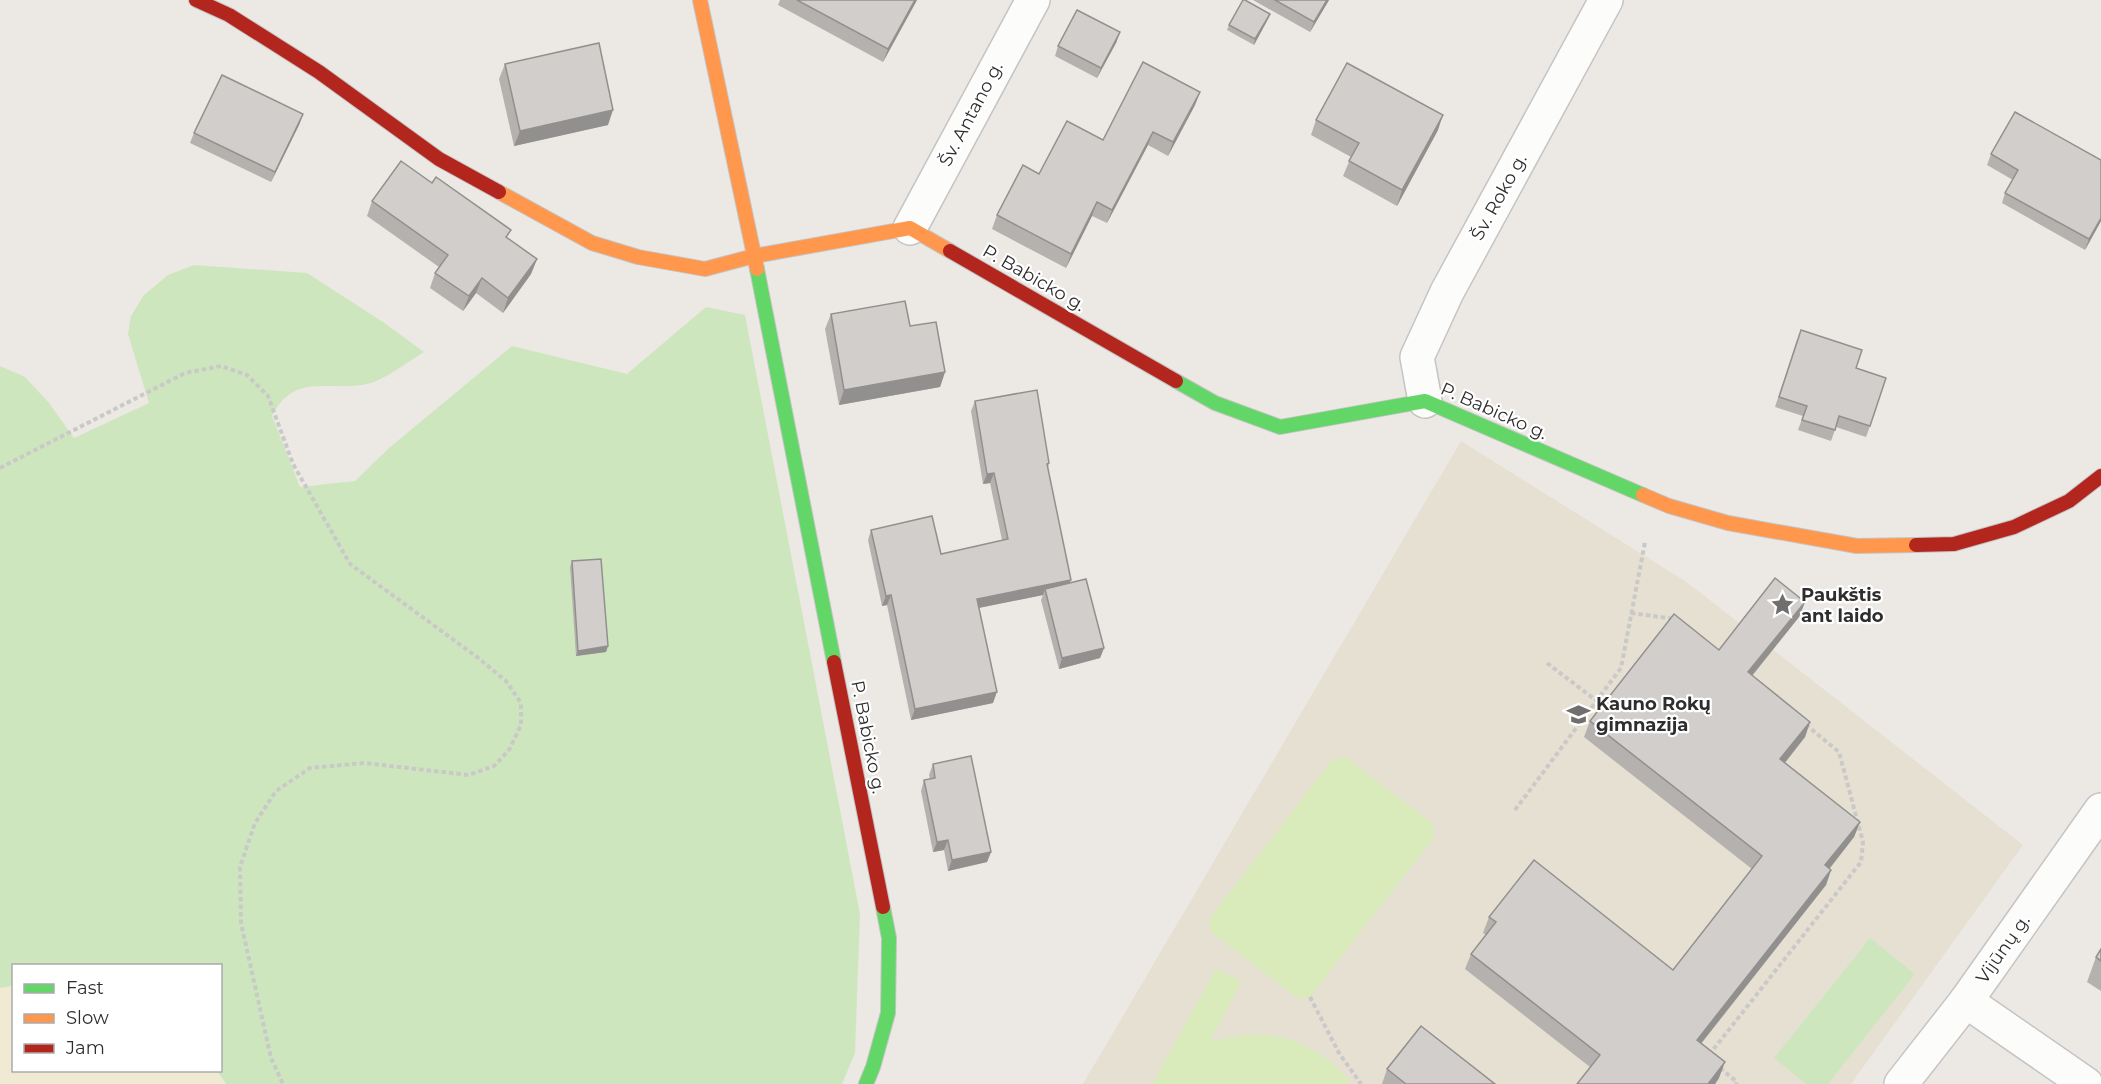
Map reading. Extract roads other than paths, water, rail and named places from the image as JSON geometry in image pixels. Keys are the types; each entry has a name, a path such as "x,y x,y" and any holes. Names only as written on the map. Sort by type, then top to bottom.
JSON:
{"street":[{"path":"196,0 229,15 318,72 439,159 592,243 638,257 705,269 754,256 910,228"},
{"name":"P. Babicko g.","path":"700,0 754,256 889,938 888,1013 866,1084"},
{"name":"Šv. Antano g.","path":"910,228 1033,0"},
{"name":"Šv. Roko g.","path":"1425,400 1417,357 1447,292 1606,0"},
{"name":"P. Babicko g.","path":"910,228 1215,403 1280,427 1425,400 1669,506 1728,523 1857,546 1954,544 2013,526 2069,501 2101,476"},
{"name":"Vijūnų g.","path":"1901,1084 1966,1001 2101,810"},
{"path":"1966,1001 2086,1084"}],"place":[{"name":"Paukštis ant laido","path":"1783,605"},
{"name":"Kauno Rokų gimnazija","path":"1578,714"}]}
